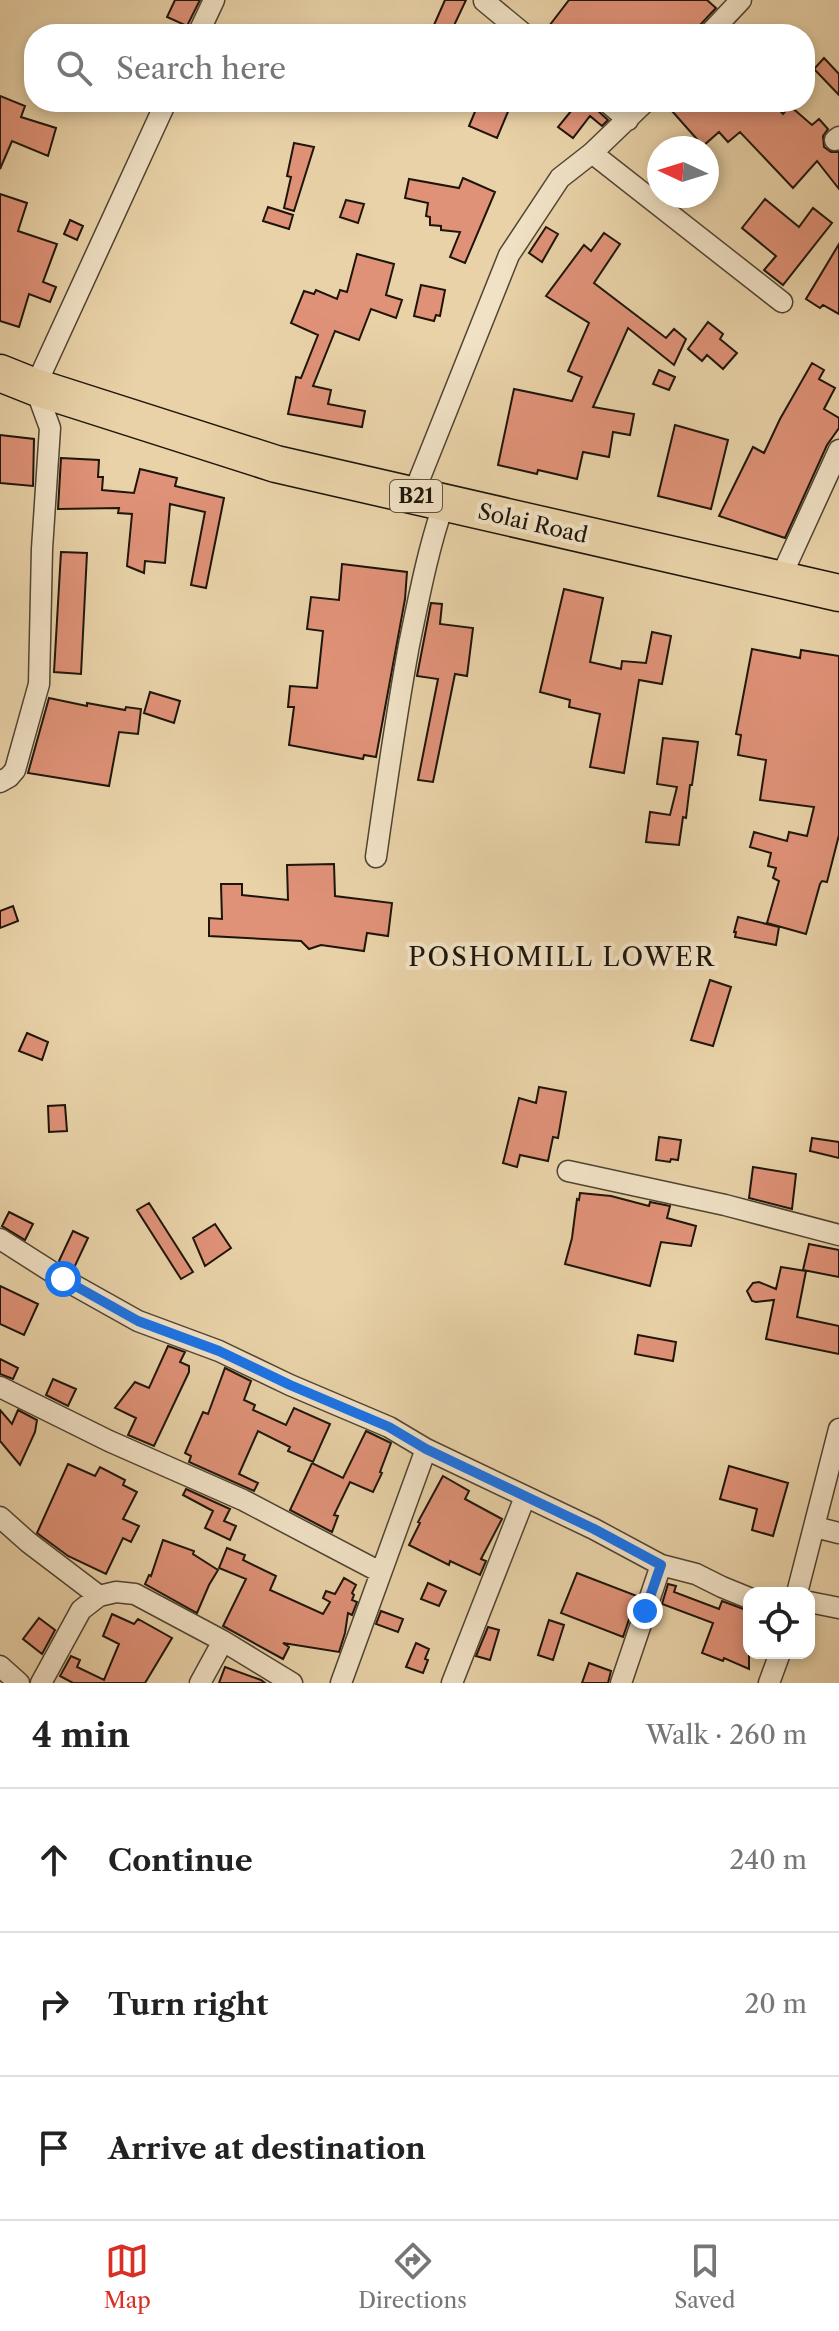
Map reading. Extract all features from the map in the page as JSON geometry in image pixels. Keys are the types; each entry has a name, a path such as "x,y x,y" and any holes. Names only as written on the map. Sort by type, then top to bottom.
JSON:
{"highway":[{"name":"Solai Road","path":"0,373 276,464 839,593"}],"street":[{"path":"203,24 214,0"},
{"path":"718,24 741,0"},
{"path":"484,1 512,24"},
{"path":"0,782 15,770 39,684 42,549 50,428 35,387 161,112"},
{"path":"619,112 628,120"},
{"path":"376,857 395,721 429,545 429,499 509,255 560,178 636,112"},
{"path":"592,153 782,302"},
{"path":"780,579 839,450"},
{"path":"568,1171 725,1205 839,1235"},
{"path":"0,1239 138,1321 219,1351 389,1427 426,1449 594,1529 661,1565 696,1574 743,1596"},
{"path":"0,1387 109,1441 243,1500 380,1572"},
{"path":"799,1587 839,1429"},
{"path":"341,1683 426,1449"},
{"path":"452,1683 525,1497"},
{"path":"0,1517 99,1596"},
{"path":"815,1527 839,1533"},
{"path":"621,1683 661,1565"},
{"path":"41,1683 81,1610 99,1596 116,1592 135,1594 223,1641 292,1683"},
{"path":"815,1603 839,1608"},
{"path":"200,1683 223,1641"},
{"path":"769,1683 778,1659"},
{"path":"0,1666 19,1683"}],"building":[{"path":"175,0 200,0 188,24 167,17"},
{"path":"445,0 466,0 455,24 434,24"},
{"path":"569,0 707,0 716,8 701,24 551,24"},
{"path":"824,58 839,74 839,95 815,70"},
{"path":"0,96 24,106 21,117 56,128 48,156 12,141 0,169"},
{"path":"475,112 508,112 497,138 469,126"},
{"path":"570,112 599,112 608,120 602,126 590,116 573,138 558,127"},
{"path":"673,112 797,112 812,125 819,119 828,129 823,136 824,147 831,152 839,152 839,189 817,161 793,188 740,132 728,142 719,132 714,136 694,136"},
{"path":"294,143 314,147 294,211 284,208"},
{"path":"463,178 495,192 465,263 450,257 460,232 430,225 430,217 426,216 428,203 405,198 409,179 459,188"},
{"path":"0,194 27,203 18,231 57,244 43,282 56,287 50,302 29,294 19,327 0,321"},
{"path":"765,199 799,227 813,208 832,223 783,285 764,270 776,256 742,228"},
{"path":"346,200 364,204 358,223 340,217"},
{"path":"268,207 293,215 289,229 263,221"},
{"path":"70,220 83,226 77,240 64,234"},
{"path":"546,227 558,234 542,262 529,253"},
{"path":"604,233 620,244 594,283 666,338 674,329 686,339 674,365 628,328 593,407 634,414 630,435 613,432 609,457 583,452 577,479 498,465 514,389 572,401 582,377 568,371 589,323 546,296 584,245 591,251"},
{"path":"839,244 839,314 823,305 820,308 806,299"},
{"path":"357,254 394,264 386,295 402,300 396,318 371,309 359,340 335,331 313,386 331,390 328,404 365,411 362,427 288,414 296,377 301,378 318,335 291,323 304,291 314,294 316,290 337,299 340,290 347,292"},
{"path":"421,285 445,290 440,316 436,315 434,321 414,316"},
{"path":"708,322 723,334 720,339 737,353 723,369 707,355 702,361 688,349"},
{"path":"812,363 824,370 819,379 835,388 824,409 839,418 839,428 827,445 785,538 719,516 753,447 764,453"},
{"path":"659,370 675,377 669,390 653,384"},
{"path":"675,425 728,440 711,509 658,496"},
{"path":"0,435 34,439 33,486 0,483"},
{"path":"61,458 99,460 98,477 103,477 102,490 134,493 140,469 177,478 175,486 224,498 206,588 191,585 205,512 170,504 165,563 145,561 144,573 127,566 132,514 118,513 119,508 58,509"},
{"path":"61,552 87,553 81,674 54,672"},
{"path":"342,564 407,572 405,599 376,757 364,755 363,759 289,745 294,707 288,707 290,686 317,688 323,631 307,629 311,597 339,600"},
{"path":"564,589 603,598 590,662 621,669 622,661 646,663 652,632 671,636 662,684 639,680 624,773 590,767 600,714 569,707 570,700 540,692"},
{"path":"431,603 442,604 440,624 473,628 467,676 455,674 433,782 418,780 438,679 417,676"},
{"path":"752,649 800,658 801,650 839,656 839,835 827,882 820,884 806,934 767,923 779,881 773,878 776,868 768,866 771,853 750,847 754,832 787,841 789,832 807,836 814,807 760,800 766,760 738,755 741,735 736,734"},
{"path":"150,692 180,701 174,723 144,713"},
{"path":"49,698 87,706 87,703 125,710 126,707 141,709 138,734 119,732 109,786 28,773"},
{"path":"663,738 698,742 679,845 646,842 650,812 670,815 677,787 657,784"},
{"path":"334,864 335,896 392,903 388,936 367,933 364,951 321,945 309,949 301,941 209,936 209,918 222,919 221,884 242,884 242,895 288,900 287,865"},
{"path":"13,906 18,921 0,928 0,911"},
{"path":"738,917 779,927 776,945 735,937"},
{"path":"710,980 731,987 713,1046 691,1040"},
{"path":"27,1033 48,1042 42,1060 19,1051"},
{"path":"539,1087 566,1092 558,1138 553,1137 548,1161 520,1155 517,1167 503,1163 519,1098 536,1103"},
{"path":"65,1105 67,1131 49,1132 48,1106"},
{"path":"659,1137 681,1140 678,1160 656,1160"},
{"path":"812,1138 839,1142 839,1158 810,1151"},
{"path":"753,1167 796,1174 792,1209 749,1198"},
{"path":"580,1193 611,1196 649,1206 650,1202 670,1206 667,1218 696,1226 691,1246 661,1242 650,1286 565,1264"},
{"path":"149,1203 193,1272 181,1279 137,1210"},
{"path":"9,1212 33,1224 25,1240 2,1226"},
{"path":"215,1224 231,1248 205,1266 193,1238"},
{"path":"73,1231 88,1238 73,1270 59,1261"},
{"path":"809,1244 839,1250 839,1277 803,1270"},
{"path":"781,1267 806,1271 797,1317 839,1326 839,1354 766,1339 774,1300 752,1301 747,1291 753,1283 759,1282 776,1289"},
{"path":"0,1286 38,1304 24,1335 0,1324"},
{"path":"638,1335 676,1342 673,1361 635,1354"},
{"path":"168,1346 185,1352 180,1362 189,1366 189,1372 154,1446 128,1435 136,1418 115,1408 135,1382 149,1388"},
{"path":"0,1359 18,1368 13,1379 0,1374"},
{"path":"225,1368 251,1381 244,1400 255,1405 253,1410 286,1425 294,1408 330,1424 313,1462 288,1451 290,1447 258,1431 239,1474 258,1483 254,1491 189,1462 191,1456 185,1453 203,1412 208,1414"},
{"path":"53,1379 76,1389 68,1406 46,1395"},
{"path":"0,1410 12,1424 18,1410 37,1420 20,1465 0,1441"},
{"path":"366,1431 391,1443 373,1492 350,1482 334,1515 338,1516 332,1532 290,1510 312,1463 343,1478"},
{"path":"68,1464 95,1476 100,1467 125,1480 123,1485 137,1492 123,1519 139,1526 131,1542 123,1538 106,1574 68,1556 37,1533"},
{"path":"729,1466 788,1483 773,1536 752,1530 757,1509 720,1499"},
{"path":"443,1476 469,1491 465,1499 502,1519 481,1559 486,1561 480,1575 450,1561 449,1565 409,1545"},
{"path":"186,1489 230,1509 224,1521 236,1526 230,1540 205,1528 213,1511 183,1495"},
{"path":"163,1540 194,1551 193,1554 218,1570 197,1613 145,1584 151,1576"},
{"path":"227,1548 245,1555 243,1560 276,1576 270,1590 323,1614 330,1602 323,1598 326,1591 335,1594 344,1578 356,1585 352,1600 357,1602 352,1615 348,1613 339,1652 283,1643 289,1647 283,1659 223,1626 246,1579 219,1568"},
{"path":"577,1573 637,1596 623,1637 561,1613"},
{"path":"428,1583 446,1591 439,1606 421,1599"},
{"path":"668,1584 676,1586 674,1592 719,1609 722,1601 743,1609 743,1659 749,1659 749,1669 702,1653 713,1623 662,1604"},
{"path":"381,1611 403,1619 398,1632 376,1624"},
{"path":"112,1614 134,1624 138,1619 172,1638 145,1683 73,1683 60,1676 71,1656 80,1660 77,1667 104,1680 119,1644 103,1636"},
{"path":"39,1618 55,1630 42,1654 23,1639"},
{"path":"549,1620 564,1625 553,1660 538,1655"},
{"path":"488,1627 499,1630 490,1660 476,1656"},
{"path":"416,1643 429,1649 423,1673 406,1667"},
{"path":"589,1663 611,1671 608,1683 582,1683"},
{"path":"225,1667 261,1680 265,1683 219,1683"}],"district":[{"name":"POSHOMILL LOWER","path":"562,957"}],"route":[{"path":"63,1279 138,1321 219,1351 389,1427 426,1449 594,1529 661,1565 645,1611"}]}
